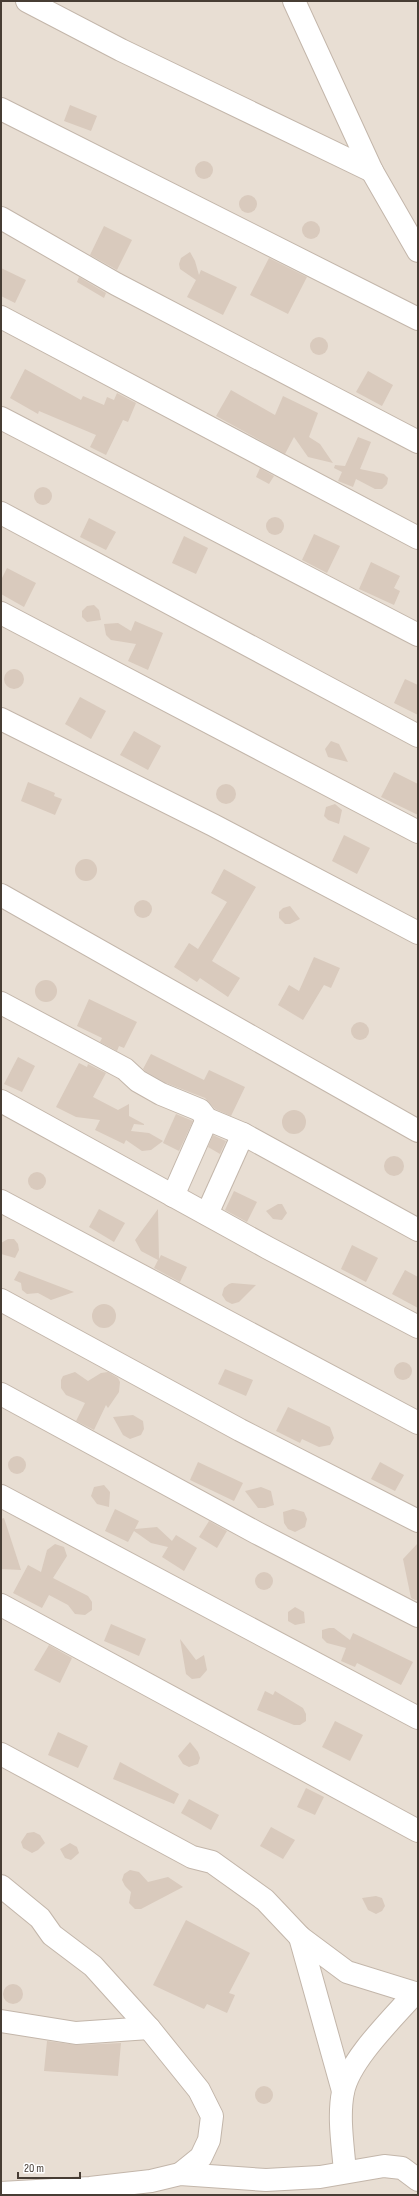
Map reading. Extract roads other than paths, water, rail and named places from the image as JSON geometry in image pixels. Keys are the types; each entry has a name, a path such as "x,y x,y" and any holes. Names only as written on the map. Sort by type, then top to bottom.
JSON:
{"street":[{"path":"27,1 121,50 372,170"},
{"path":"294,1 372,170 418,252"},
{"path":"1,109 418,319"},
{"path":"1,218 116,284 418,442"},
{"path":"1,317 418,538"},
{"path":"1,418 418,635"},
{"path":"1,513 418,736"},
{"path":"1,613 418,832"},
{"path":"1,718 213,825 418,933"},
{"path":"1,895 418,1131"},
{"path":"1,1003 125,1069 138,1081 161,1094 200,1110 207,1119 243,1134 418,1230"},
{"path":"1,1101 172,1196 418,1327"},
{"path":"172,1196 207,1119"},
{"path":"207,1214 243,1134"},
{"path":"1,1201 418,1423"},
{"path":"1,1300 240,1430 418,1521"},
{"path":"1,1394 257,1533 418,1616"},
{"path":"1,1496 418,1718"},
{"path":"1,1605 418,1831"},
{"path":"1,1754 192,1856 212,1862 265,1900 300,1937 347,1972 416,1993 355,2062 342,2091"},
{"path":"1,1886 40,1918 52,1935 93,1966 149,2028 199,2090 212,2116 209,2140 201,2157 180,2174"},
{"path":"300,1937 342,2091 342,2130 345,2172"},
{"path":"1,2021 76,2033 149,2028"},
{"path":"1,2193 105,2186 151,2181 180,2174 266,2180 320,2177 384,2166 402,2168 418,2180"}]}
